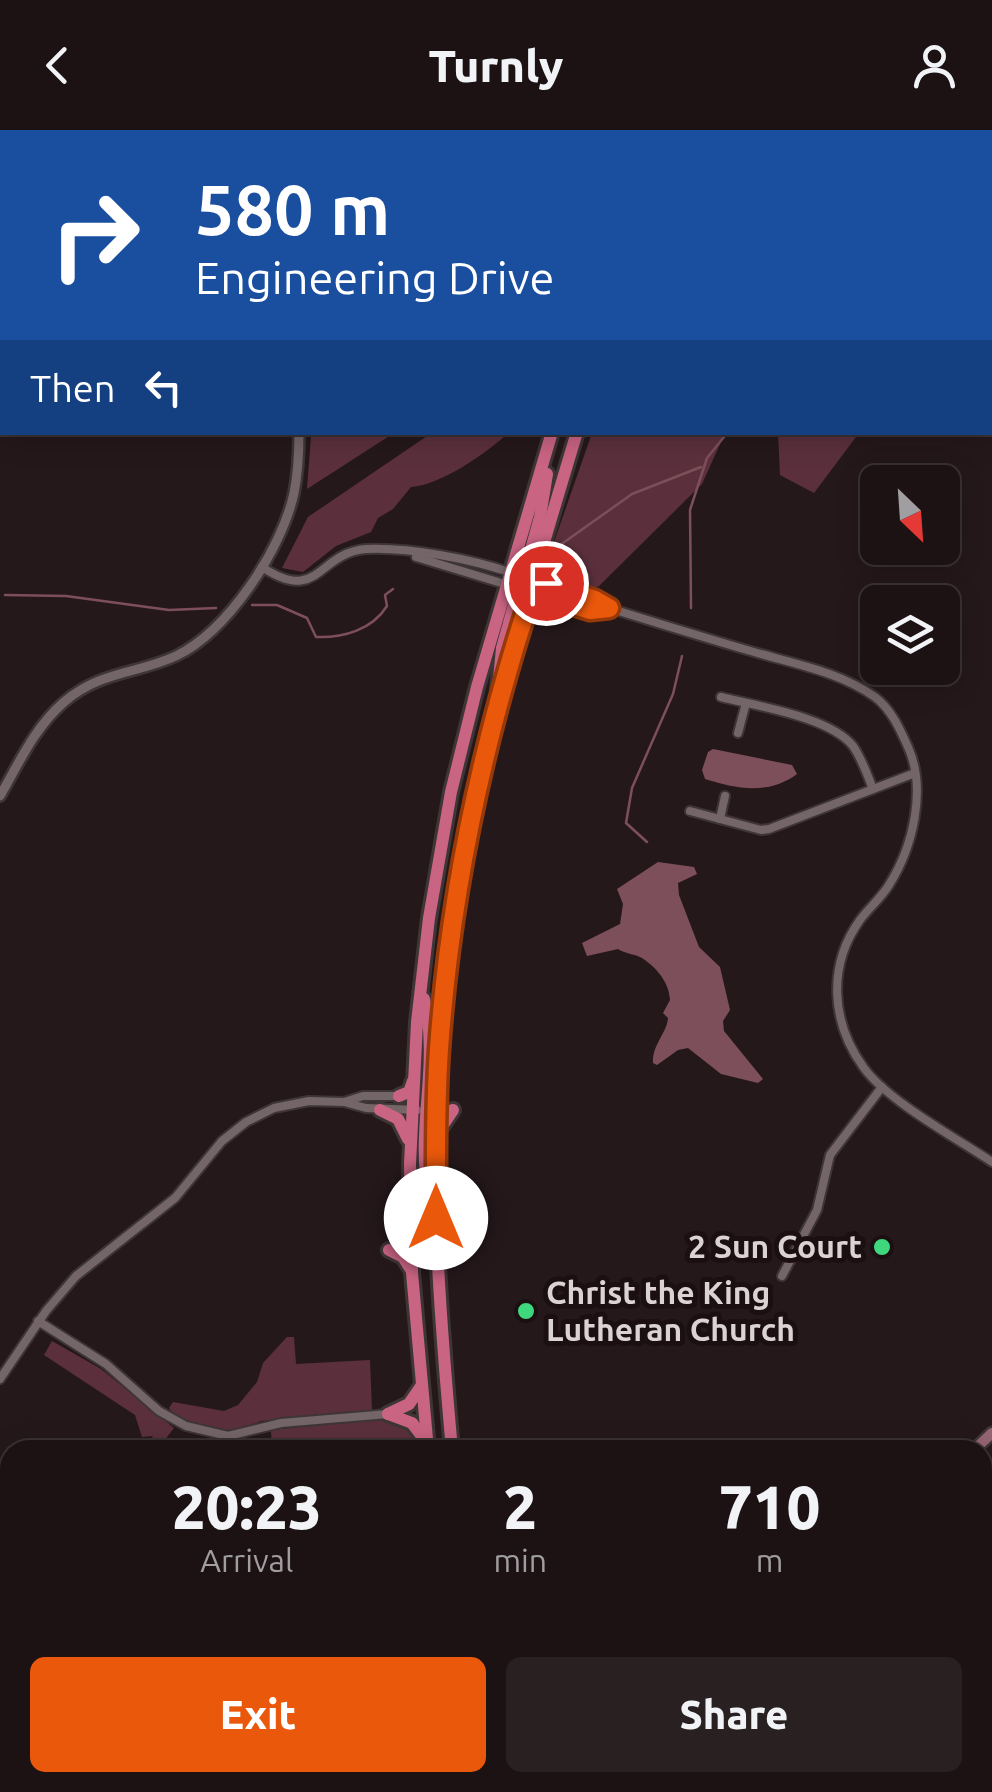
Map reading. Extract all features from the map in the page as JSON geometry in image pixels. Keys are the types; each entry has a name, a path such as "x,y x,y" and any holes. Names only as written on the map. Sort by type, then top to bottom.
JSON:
{"highway":[{"path":"410,1164 426,1104 475,800 551,435"},
{"path":"399,1096 409,1092 414,1079 429,918 451,792 476,687 521,583 576,435"},
{"path":"422,992 430,1041 426,1178 436,1218"},
{"path":"414,1079 437,1134 436,1218 451,1440"},
{"path":"380,1110 403,1126 410,1164 412,1273 427,1440"},
{"path":"437,1134 452,1110"},
{"path":"410,1228 402,1242 389,1250 403,1257 412,1273"},
{"path":"388,1414 409,1404 424,1383"},
{"path":"388,1414 416,1426 423,1440"}],"street":[{"path":"0,796 36,733 66,701 106,677 174,657 218,624 262,567 276,541 294,495 299,435"},
{"path":"262,567 291,582 304,580 354,551 377,549 450,556 590,610 609,608"},
{"path":"521,583 595,600 609,608 854,684 891,714 912,754 916,802 905,850 889,885 856,926 842,957 837,980 838,1015 862,1065 882,1087 992,1162"},
{"path":"721,697 796,716 829,729 851,743 872,789"},
{"path":"738,734 746,704"},
{"path":"690,810 769,829 915,773"},
{"path":"720,818 724,796"},
{"path":"782,1276 818,1210 830,1156 882,1087"},
{"path":"0,1379 38,1321 76,1276 175,1198 234,1130 286,1104 399,1096 426,1104"},
{"path":"344,1102 380,1110 426,1104"},
{"path":"38,1321 106,1364 159,1411 186,1426 228,1436 281,1423 388,1414"}],"shaded area":[{"path":"315,435 391,435 307,489 311,436"},
{"path":"429,435 505,435 449,474 411,487 393,509 378,518 371,532 336,546 303,572 282,568 308,517"},
{"path":"591,435 724,435 702,484 598,587 559,585 546,565"},
{"path":"778,435 858,435 814,493 780,475"},
{"path":"713,749 792,765 797,774 764,787 717,783 705,779 702,770 708,752"},
{"path":"658,862 694,867 697,874 678,883 679,895 699,947 720,967 730,1010 723,1021 724,1031 763,1079 758,1083 721,1074 688,1048 678,1050 657,1065 653,1063 668,1018 663,1013 670,1000 665,981 642,958 618,949 587,956 582,943 620,924 623,904 617,889"},
{"path":"287,1337 294,1337 296,1364 370,1360 372,1410 261,1421 232,1432 193,1424 169,1408 173,1402 224,1411 238,1405 257,1382 263,1363"},
{"path":"52,1341 101,1369 174,1428 165,1440 142,1437 135,1415 44,1355"},
{"path":"400,1420 412,1433 412,1440 272,1440 271,1430"}],"waterway":[{"path":"691,608 690,510 707,458 726,435"},
{"path":"556,548 632,494 701,467"},
{"path":"252,605 277,605 307,618 316,637 336,636 373,621 387,606 385,595 393,589"},
{"path":"5,595 66,596 169,610 216,608"},
{"path":"647,842 626,823 632,788 673,694 682,656"}],"place":[{"name":"2 Sun Court","path":"882,1247"},
{"name":"Christ the King Lutheran Church","path":"526,1311"}],"route":[{"path":"436,1218 438,1074 444,994 475,800 499,697 532,592 590,610 609,608 546,583"}]}
